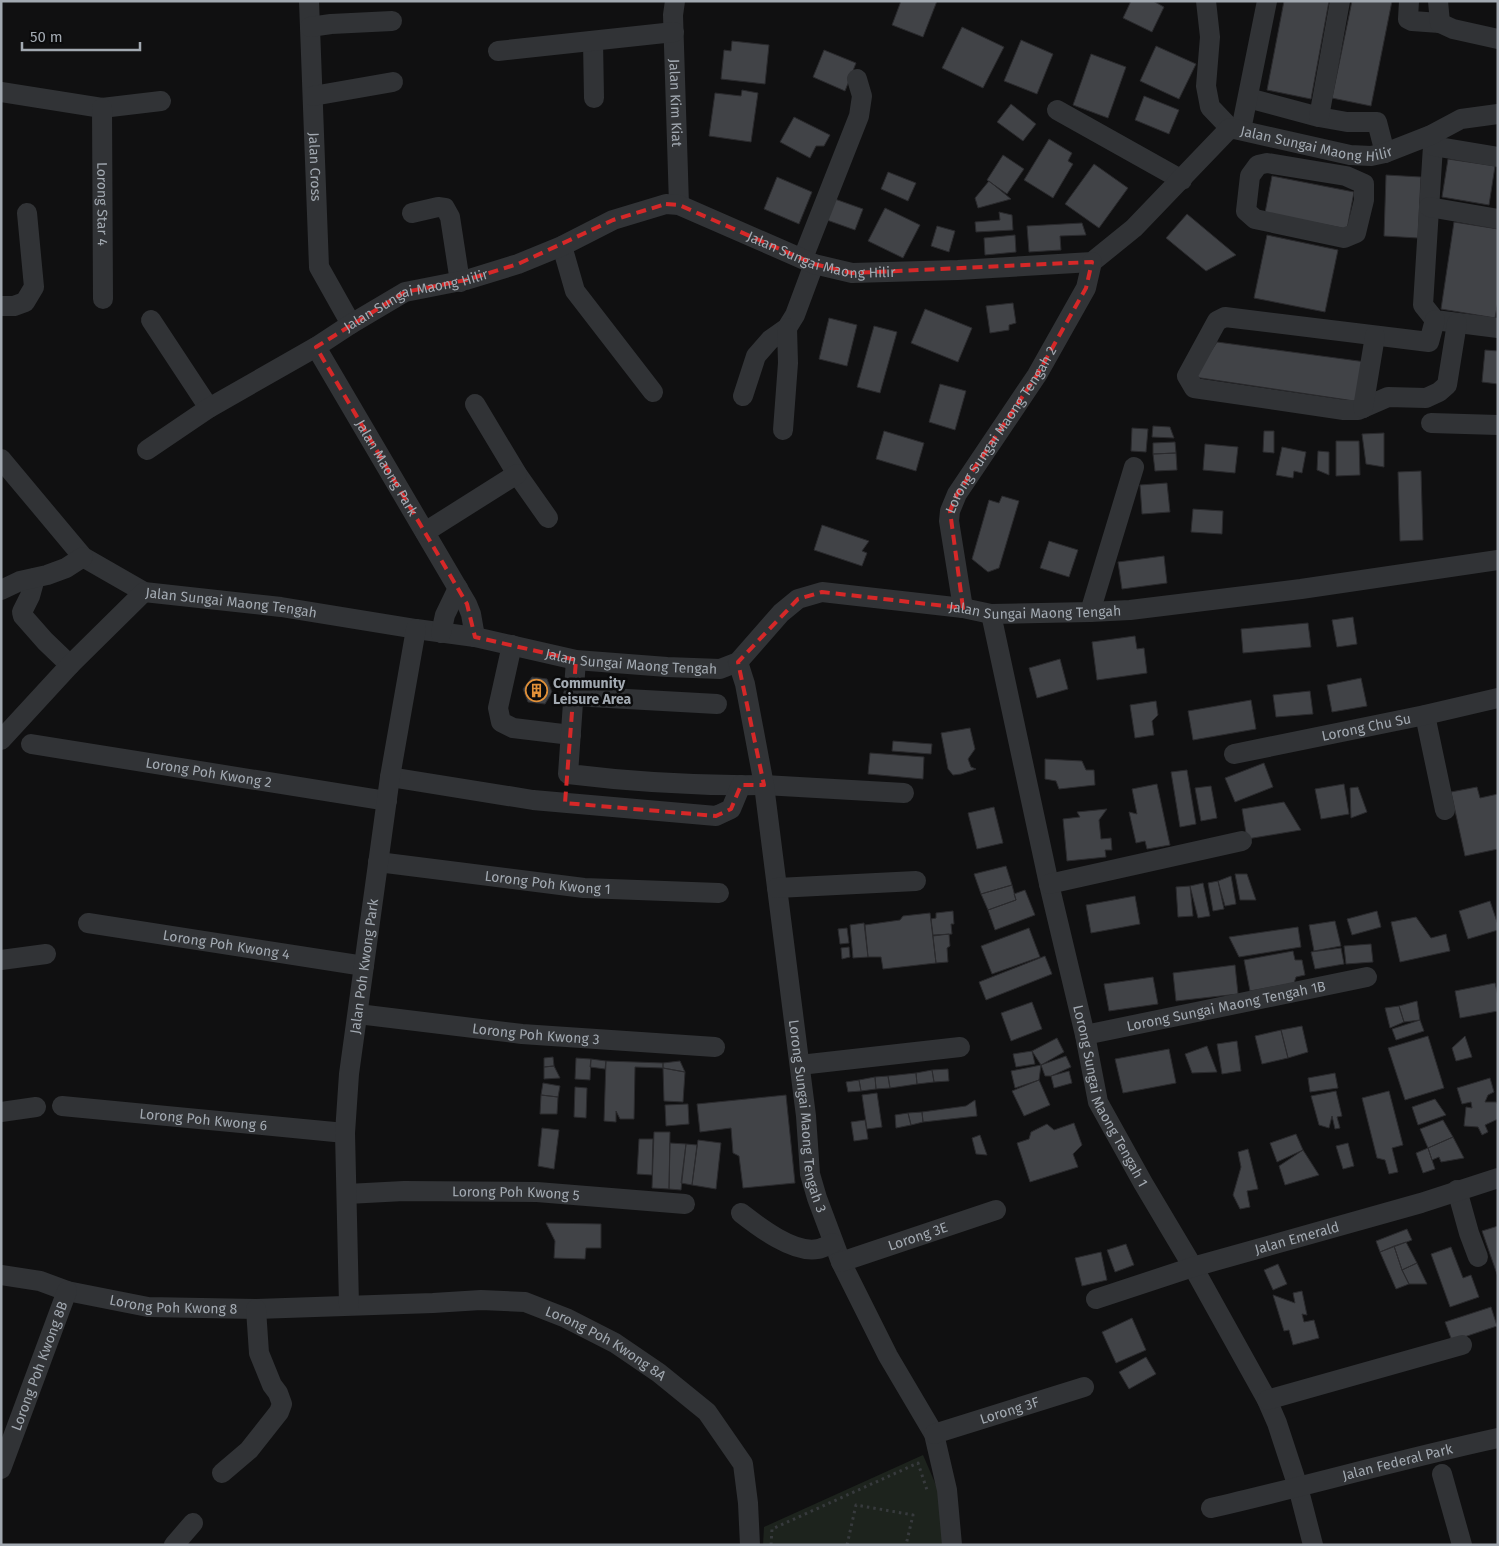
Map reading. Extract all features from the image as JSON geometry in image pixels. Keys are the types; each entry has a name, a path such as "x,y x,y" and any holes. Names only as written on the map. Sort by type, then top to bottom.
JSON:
{"street":[{"name":"Jalan Cross","path":"310,1 319,266 351,324"},
{"name":"Jalan Kim Kiat","path":"675,1 673,15 680,205"},
{"path":"1206,1 1210,37 1206,86 1210,107 1235,129 1248,98 1267,1"},
{"path":"1319,117 1340,1"},
{"path":"1409,1 1408,18 1412,21 1440,24 1498,39"},
{"path":"1438,1 1440,24"},
{"path":"310,27 330,24 392,22"},
{"path":"498,51 674,32"},
{"path":"593,41 594,98"},
{"path":"743,396 756,356 770,340 787,328 795,315 808,261 859,116 862,96 857,79"},
{"path":"313,96 393,82"},
{"path":"1,92 102,108 161,101"},
{"path":"1248,98 1319,117 1346,122 1377,122 1385,152"},
{"name":"Lorong Star 4","path":"102,108 103,299"},
{"path":"1058,110 1182,180"},
{"name":"Jalan Sungai Maong Hilir","path":"147,450 209,408 316,347 405,292 460,282 518,264 562,246 613,220 666,204 680,205 808,261 852,273 958,270 1092,262 1134,228 1235,129 1350,155 1371,156 1432,140 1461,119 1498,114"},
{"path":"1498,157 1432,140 1423,305 1435,320 1498,328"},
{"path":"1346,176 1350,155"},
{"path":"1267,163 1346,176 1364,184 1364,200 1356,233 1344,238 1256,219 1246,211 1250,176 1258,166 1267,163"},
{"path":"412,213 438,207 445,208 450,217 460,282"},
{"path":"1429,207 1498,219"},
{"path":"1,306 14,306 25,302 34,286 27,213"},
{"path":"562,246 575,291 654,392"},
{"name":"Lorong Sungai Maong Tengah 2","path":"963,608 949,521 950,510 957,494 1037,375 1086,288 1092,262"},
{"path":"1453,345 1225,317 1217,321 1188,376 1194,388 1344,410 1358,410 1388,397 1426,398 1439,392 1447,385 1457,323"},
{"path":"150,320 209,408"},
{"path":"1430,342 1435,320"},
{"path":"783,430 788,363 787,328"},
{"path":"1363,408 1375,336"},
{"name":"Jalan Maong Park","path":"316,347 468,604 475,637"},
{"path":"475,404 517,474 548,518"},
{"path":"1431,423 1498,426"},
{"name":"Jalan Sungai Maong Tengah","path":"1,459 82,557 144,592 281,607 475,637 576,660 676,667 720,669 738,662 781,613 798,599 822,592 963,608 991,614 1090,612 1130,610 1302,589 1498,560"},
{"path":"1090,612 1134,467"},
{"path":"425,532 517,474"},
{"path":"1,590 20,581 66,568 82,557"},
{"path":"35,578 30,596 22,612 45,642 70,665"},
{"path":"441,633 445,615 458,588"},
{"path":"1,740 70,665 144,592"},
{"name":"Lorong Sungai Maong Tengah 1","path":"991,614 1049,884 1085,1035 1098,1102 1143,1184 1193,1266 1267,1400 1277,1423 1298,1487 1313,1545"},
{"name":"Jalan Poh Kwong Park","path":"349,1305 345,1133 349,1074 390,777 416,629"},
{"path":"512,646 498,708 501,722 513,728 571,734"},
{"path":"565,803 576,660"},
{"name":"Lorong Sungai Maong Tengah 3","path":"738,662 745,684 764,785 806,1116 810,1174 837,1252 888,1356 934,1434 947,1490 952,1545"},
{"path":"573,696 717,704"},
{"name":"Lorong Chu Su","path":"1234,754 1424,716 1498,698"},
{"path":"1424,716 1445,810"},
{"name":"Lorong Poh Kwong 2","path":"31,744 387,801"},
{"path":"568,774 630,780 904,792"},
{"path":"390,777 533,800 716,816 731,809 741,785"},
{"path":"1049,884 1242,841"},
{"name":"Lorong Poh Kwong 1","path":"378,862 584,888 719,893"},
{"path":"777,888 916,882"},
{"name":"Lorong Poh Kwong 4","path":"88,923 364,966"},
{"path":"1,960 46,954"},
{"name":"Lorong Sungai Maong Tengah 1B","path":"1085,1035 1367,977"},
{"name":"Lorong Poh Kwong 3","path":"358,1014 522,1034 715,1047"},
{"path":"800,1066 960,1047"},
{"name":"Lorong Poh Kwong 6","path":"62,1106 345,1133"},
{"path":"1,1112 36,1107"},
{"name":"Jalan Emerald","path":"1096,1299 1193,1266 1385,1213 1498,1178"},
{"path":"1457,1190 1478,1257"},
{"name":"Lorong Poh Kwong 5","path":"346,1194 404,1191 537,1192 686,1204"},
{"name":"Lorong 3E","path":"741,1213 766,1232 795,1247 837,1252 996,1210"},
{"name":"Lorong Poh Kwong 8","path":"1,1275 40,1281 67,1291 148,1307 256,1309 349,1305"},
{"name":"Lorong Poh Kwong 8B","path":"1,1469 67,1291"},
{"name":"Lorong Poh Kwong 8A","path":"349,1305 481,1300 525,1302 566,1318 616,1343 659,1373 707,1412 743,1464 748,1503 750,1545"},
{"path":"222,1473 249,1450 279,1412 282,1404 259,1353 256,1309"},
{"path":"1267,1400 1462,1345"},
{"name":"Lorong 3F","path":"934,1434 1084,1387"},
{"name":"Jalan Federal Park","path":"1211,1508 1274,1494 1437,1451 1498,1438"},
{"path":"1442,1474 1462,1545"},
{"path":"174,1545 193,1523"}],"path":[{"path":"771,1545 772,1529 918,1463 929,1495"},
{"path":"847,1545 856,1505 913,1515 906,1545"}],"highlighted area":[{"path":"666,204 679,205 814,264 852,273 1092,262 1086,288 1037,375 957,494 950,511 963,608 822,592 798,599 738,662 764,785 741,785 731,809 716,816 565,803 576,660 475,637 467,604 316,347 405,292 466,280 518,264 613,220"}],"shaded area":[{"path":"923,1455 939,1492 943,1545 763,1545 764,1527"}],"building":[{"path":"901,1 937,1 923,37 892,25"},
{"path":"1131,1 1153,1 1164,7 1152,32 1123,18"},
{"path":"1284,1 1329,1 1311,99 1267,90"},
{"path":"1352,1 1392,1 1371,106 1332,98"},
{"path":"962,27 1004,47 983,88 942,68"},
{"path":"1021,40 1053,54 1037,94 1004,81"},
{"path":"732,41 769,45 765,84 721,79 724,50 731,51"},
{"path":"1156,46 1196,64 1179,99 1140,81"},
{"path":"824,50 856,63 845,91 813,77"},
{"path":"1091,54 1126,67 1108,118 1073,105"},
{"path":"742,90 758,93 751,142 709,136 715,93 741,96"},
{"path":"1144,96 1179,110 1169,134 1135,120"},
{"path":"1011,104 1036,124 1023,141 997,122"},
{"path":"794,117 830,135 824,146 816,146 810,158 780,142"},
{"path":"1049,139 1072,153 1068,161 1073,164 1053,198 1024,180"},
{"path":"1003,155 1024,169 1007,194 987,180"},
{"path":"1448,159 1495,166 1489,205 1442,197"},
{"path":"1094,164 1128,188 1099,228 1065,204"},
{"path":"888,172 916,183 908,201 881,189"},
{"path":"1386,175 1421,177 1418,238 1384,236"},
{"path":"1272,176 1354,192 1347,229 1265,213"},
{"path":"777,177 812,192 799,224 764,209"},
{"path":"989,181 1011,199 978,208 975,198"},
{"path":"832,198 863,209 855,230 824,219"},
{"path":"885,208 920,225 903,258 868,241"},
{"path":"999,212 1012,215 1013,230 976,232 975,222 1000,220"},
{"path":"1187,214 1236,255 1206,271 1166,238"},
{"path":"1454,222 1498,229 1498,301 1495,318 1441,309"},
{"path":"1082,223 1086,235 1060,236 1061,250 1029,252 1027,226"},
{"path":"937,226 955,231 949,252 931,246"},
{"path":"1015,235 1016,252 985,255 984,238"},
{"path":"1267,235 1338,250 1325,312 1254,298"},
{"path":"1013,303 1016,323 1009,325 1009,330 990,333 986,306"},
{"path":"925,309 972,328 958,362 911,343"},
{"path":"829,318 857,325 847,366 819,359"},
{"path":"874,326 897,332 880,393 857,387"},
{"path":"1217,342 1366,362 1361,402 1194,377"},
{"path":"1485,350 1498,351 1498,384 1482,382"},
{"path":"940,384 966,391 955,430 929,422"},
{"path":"1153,426 1170,427 1174,438 1152,437"},
{"path":"1132,428 1148,429 1146,452 1131,451"},
{"path":"884,431 924,443 916,471 876,459"},
{"path":"1264,431 1274,431 1274,453 1263,452"},
{"path":"1384,433 1384,467 1366,464 1362,434"},
{"path":"1336,441 1359,441 1360,475 1336,476"},
{"path":"1175,442 1176,453 1153,454 1153,443"},
{"path":"1205,444 1238,447 1235,473 1203,470"},
{"path":"1282,447 1306,452 1302,473 1294,471 1293,478 1276,475"},
{"path":"1318,451 1329,452 1329,475 1317,470"},
{"path":"1176,453 1177,470 1155,471 1153,454"},
{"path":"1421,471 1423,540 1400,541 1398,472"},
{"path":"1167,483 1170,512 1142,514 1140,485"},
{"path":"1002,496 1019,501 999,568 988,572 972,559 989,500 999,503"},
{"path":"1193,509 1223,511 1222,534 1191,532"},
{"path":"822,525 869,541 862,551 867,553 862,566 814,550"},
{"path":"1049,541 1078,550 1069,577 1040,568"},
{"path":"1164,556 1167,583 1122,589 1118,562"},
{"path":"1353,617 1357,644 1337,647 1332,620"},
{"path":"1308,623 1311,647 1243,653 1241,629"},
{"path":"1135,636 1137,649 1144,648 1147,673 1097,680 1092,642"},
{"path":"1060,659 1068,689 1037,698 1029,668"},
{"name":"Community Leisure Area","path":"532,677 547,679 552,692 545,704 528,702 523,689"},
{"path":"1361,678 1367,706 1332,712 1327,685"},
{"path":"1310,691 1313,714 1276,717 1273,695"},
{"path":"1251,700 1256,729 1193,740 1188,711"},
{"path":"1156,701 1158,715 1152,721 1154,735 1135,738 1130,705"},
{"path":"970,728 975,749 968,759 971,767 976,769 953,775 948,769 941,733"},
{"path":"893,741 932,744 931,754 892,751"},
{"path":"870,753 924,757 923,779 868,774"},
{"path":"1045,759 1082,761 1086,770 1094,770 1095,785 1059,789 1056,781 1045,779"},
{"path":"1264,763 1273,787 1235,802 1225,778"},
{"path":"1187,770 1196,824 1180,827 1171,772"},
{"path":"1157,784 1170,845 1147,849 1145,841 1136,843 1129,812 1137,814 1132,789"},
{"path":"1344,784 1349,814 1321,819 1315,789"},
{"path":"1211,786 1217,818 1201,821 1195,788"},
{"path":"1358,787 1367,812 1351,818 1350,788"},
{"path":"1477,787 1480,798 1498,794 1498,849 1465,856 1451,792"},
{"path":"1284,802 1301,830 1247,839 1242,809"},
{"path":"994,807 1003,843 977,849 968,813"},
{"path":"1107,809 1099,820 1101,839 1111,838 1112,850 1105,850 1106,857 1067,861 1063,819 1080,817 1077,812"},
{"path":"1006,866 1012,885 981,894 974,874"},
{"path":"1235,874 1247,874 1256,900 1240,900"},
{"path":"1231,876 1236,904 1225,906 1218,881"},
{"path":"1218,881 1224,909 1213,911 1208,883"},
{"path":"1203,883 1210,916 1198,918 1190,886"},
{"path":"1012,885 1016,900 988,910 981,894"},
{"path":"1190,886 1193,916 1178,917 1176,887"},
{"path":"1025,890 1035,915 995,930 988,910 1016,900 1014,894"},
{"path":"1135,896 1140,924 1091,933 1086,905"},
{"path":"1490,901 1498,930 1468,939 1459,911"},
{"path":"953,911 954,924 951,924 952,934 933,935 931,919 936,918 936,913"},
{"path":"1377,911 1381,927 1352,935 1347,919"},
{"path":"930,913 936,963 883,969 881,957 868,957 865,925 900,920 903,916"},
{"path":"1416,917 1431,938 1446,934 1450,951 1400,962 1391,922"},
{"path":"1335,921 1341,946 1314,951 1309,925"},
{"path":"864,923 868,957 853,958 850,925"},
{"path":"1298,927 1301,947 1239,957 1229,937"},
{"path":"847,928 849,943 840,944 838,929"},
{"path":"1029,928 1040,957 992,974 981,946"},
{"path":"949,934 948,962 936,963 933,936"},
{"path":"1371,944 1373,962 1346,964 1344,946"},
{"path":"849,947 850,957 842,959 841,948"},
{"path":"1341,948 1344,964 1315,969 1311,952"},
{"path":"1293,951 1295,960 1302,960 1305,975 1296,977 1294,983 1250,991 1244,960"},
{"path":"1045,956 1052,974 986,1000 979,982"},
{"path":"1235,965 1238,994 1176,1001 1173,973"},
{"path":"1153,977 1158,1004 1109,1011 1104,984"},
{"path":"1495,983 1498,996 1498,1011 1460,1018 1455,991"},
{"path":"1417,1001 1420,1020 1404,1022 1399,1006"},
{"path":"1032,1002 1042,1029 1011,1041 1001,1013"},
{"path":"1399,1006 1404,1022 1390,1028 1385,1008"},
{"path":"1420,1020 1424,1031 1396,1040 1392,1029"},
{"path":"1302,1026 1308,1052 1288,1058 1281,1030"},
{"path":"1281,1030 1288,1058 1262,1064 1255,1036"},
{"path":"1428,1036 1444,1088 1405,1100 1388,1048"},
{"path":"1465,1036 1472,1057 1456,1061 1452,1048"},
{"path":"1057,1038 1064,1052 1041,1065 1032,1051"},
{"path":"1237,1041 1241,1071 1222,1074 1217,1044"},
{"path":"1207,1046 1217,1072 1192,1073 1185,1054"},
{"path":"1169,1049 1176,1083 1123,1093 1115,1059"},
{"path":"1032,1051 1035,1064 1016,1067 1013,1054"},
{"path":"1066,1056 1071,1067 1051,1076 1045,1076 1041,1065"},
{"path":"553,1057 554,1066 544,1067 544,1058"},
{"path":"576,1058 591,1059 590,1080 575,1079"},
{"path":"591,1059 606,1061 605,1069 590,1067"},
{"path":"606,1061 663,1063 663,1068 635,1067 634,1119 620,1119 616,1111 616,1122 604,1121"},
{"path":"680,1061 685,1072 663,1068 663,1063"},
{"path":"1041,1065 1039,1080 1015,1088 1011,1071"},
{"path":"554,1066 560,1078 544,1079 544,1067"},
{"path":"663,1068 685,1072 683,1102 664,1101"},
{"path":"948,1069 949,1081 934,1082 932,1070"},
{"path":"932,1070 934,1082 917,1084 916,1073"},
{"path":"1069,1071 1072,1083 1054,1088 1051,1076"},
{"path":"916,1073 917,1084 890,1088 888,1076"},
{"path":"1335,1073 1338,1088 1310,1092 1308,1078"},
{"path":"888,1076 890,1088 876,1089 875,1077"},
{"path":"875,1077 876,1089 861,1091 859,1080"},
{"path":"1490,1078 1494,1092 1488,1095 1485,1102 1496,1102 1498,1105 1498,1119 1485,1125 1488,1132 1482,1135 1478,1127 1464,1126 1466,1107 1472,1108 1471,1102 1462,1104 1457,1088"},
{"path":"859,1080 861,1091 848,1092 846,1082"},
{"path":"1039,1080 1050,1105 1024,1116 1012,1091"},
{"path":"543,1083 560,1086 558,1097 541,1095"},
{"path":"575,1087 587,1088 586,1118 574,1117"},
{"path":"1336,1091 1342,1116 1337,1117 1340,1128 1335,1129 1332,1116 1329,1128 1319,1125 1311,1096"},
{"path":"1389,1091 1403,1145 1392,1148 1398,1172 1389,1174 1385,1160 1377,1158 1362,1098"},
{"path":"877,1093 882,1127 867,1129 862,1095"},
{"path":"541,1095 558,1097 557,1114 540,1114"},
{"path":"786,1095 795,1183 743,1188 739,1156 733,1153 731,1128 700,1132 697,1104"},
{"path":"1435,1099 1446,1115 1418,1125 1412,1107"},
{"path":"975,1100 977,1116 923,1122 922,1112 966,1106"},
{"path":"688,1104 689,1124 666,1126 665,1105"},
{"path":"922,1112 923,1122 911,1125 908,1113"},
{"path":"908,1113 911,1125 896,1128 895,1115"},
{"path":"865,1120 868,1139 854,1141 851,1122"},
{"path":"1443,1120 1453,1137 1428,1148 1420,1129"},
{"path":"1074,1123 1082,1145 1073,1154 1078,1167 1030,1182 1017,1143 1029,1139 1031,1132 1047,1124 1054,1130"},
{"path":"542,1128 559,1130 554,1169 538,1166"},
{"path":"654,1132 670,1132 669,1189 652,1188"},
{"path":"1296,1134 1303,1150 1277,1162 1270,1143"},
{"path":"980,1135 987,1155 976,1154 972,1138"},
{"path":"1453,1137 1464,1158 1441,1162 1439,1157 1432,1160 1428,1148"},
{"path":"639,1139 653,1139 652,1175 637,1174"},
{"path":"698,1140 721,1143 716,1189 692,1185"},
{"path":"670,1143 686,1144 681,1190 669,1189"},
{"path":"1348,1143 1354,1166 1343,1169 1336,1146"},
{"path":"686,1144 697,1145 692,1185 681,1183"},
{"path":"1428,1148 1435,1169 1423,1173 1416,1153"},
{"path":"1248,1149 1258,1189 1247,1191 1250,1207 1240,1209 1233,1195 1241,1167 1238,1152"},
{"path":"1303,1150 1319,1175 1285,1185 1279,1166"},
{"path":"546,1223 601,1224 601,1248 586,1248 585,1259 554,1258 555,1241"},
{"path":"1498,1226 1498,1277 1482,1231"},
{"path":"1407,1229 1412,1240 1380,1252 1376,1241"},
{"path":"1406,1242 1417,1263 1402,1270 1394,1246"},
{"path":"1126,1244 1134,1265 1115,1272 1107,1250"},
{"path":"1394,1246 1409,1284 1396,1289 1380,1252"},
{"path":"1451,1247 1463,1278 1471,1275 1479,1297 1450,1307 1431,1254"},
{"path":"1101,1252 1107,1280 1082,1286 1075,1258"},
{"path":"1417,1263 1427,1284 1409,1284 1402,1270"},
{"path":"1278,1264 1287,1284 1273,1290 1264,1270"},
{"path":"1302,1291 1307,1315 1302,1314 1304,1322 1314,1320 1319,1338 1293,1345 1289,1330 1284,1331 1273,1295 1295,1303 1293,1293"},
{"path":"1491,1307 1497,1326 1452,1341 1445,1322"},
{"path":"1132,1318 1146,1350 1116,1363 1102,1332"},
{"path":"1146,1357 1156,1374 1129,1389 1119,1372"}],"place":[{"name":"Community Leisure Area","path":"537,691"}]}
